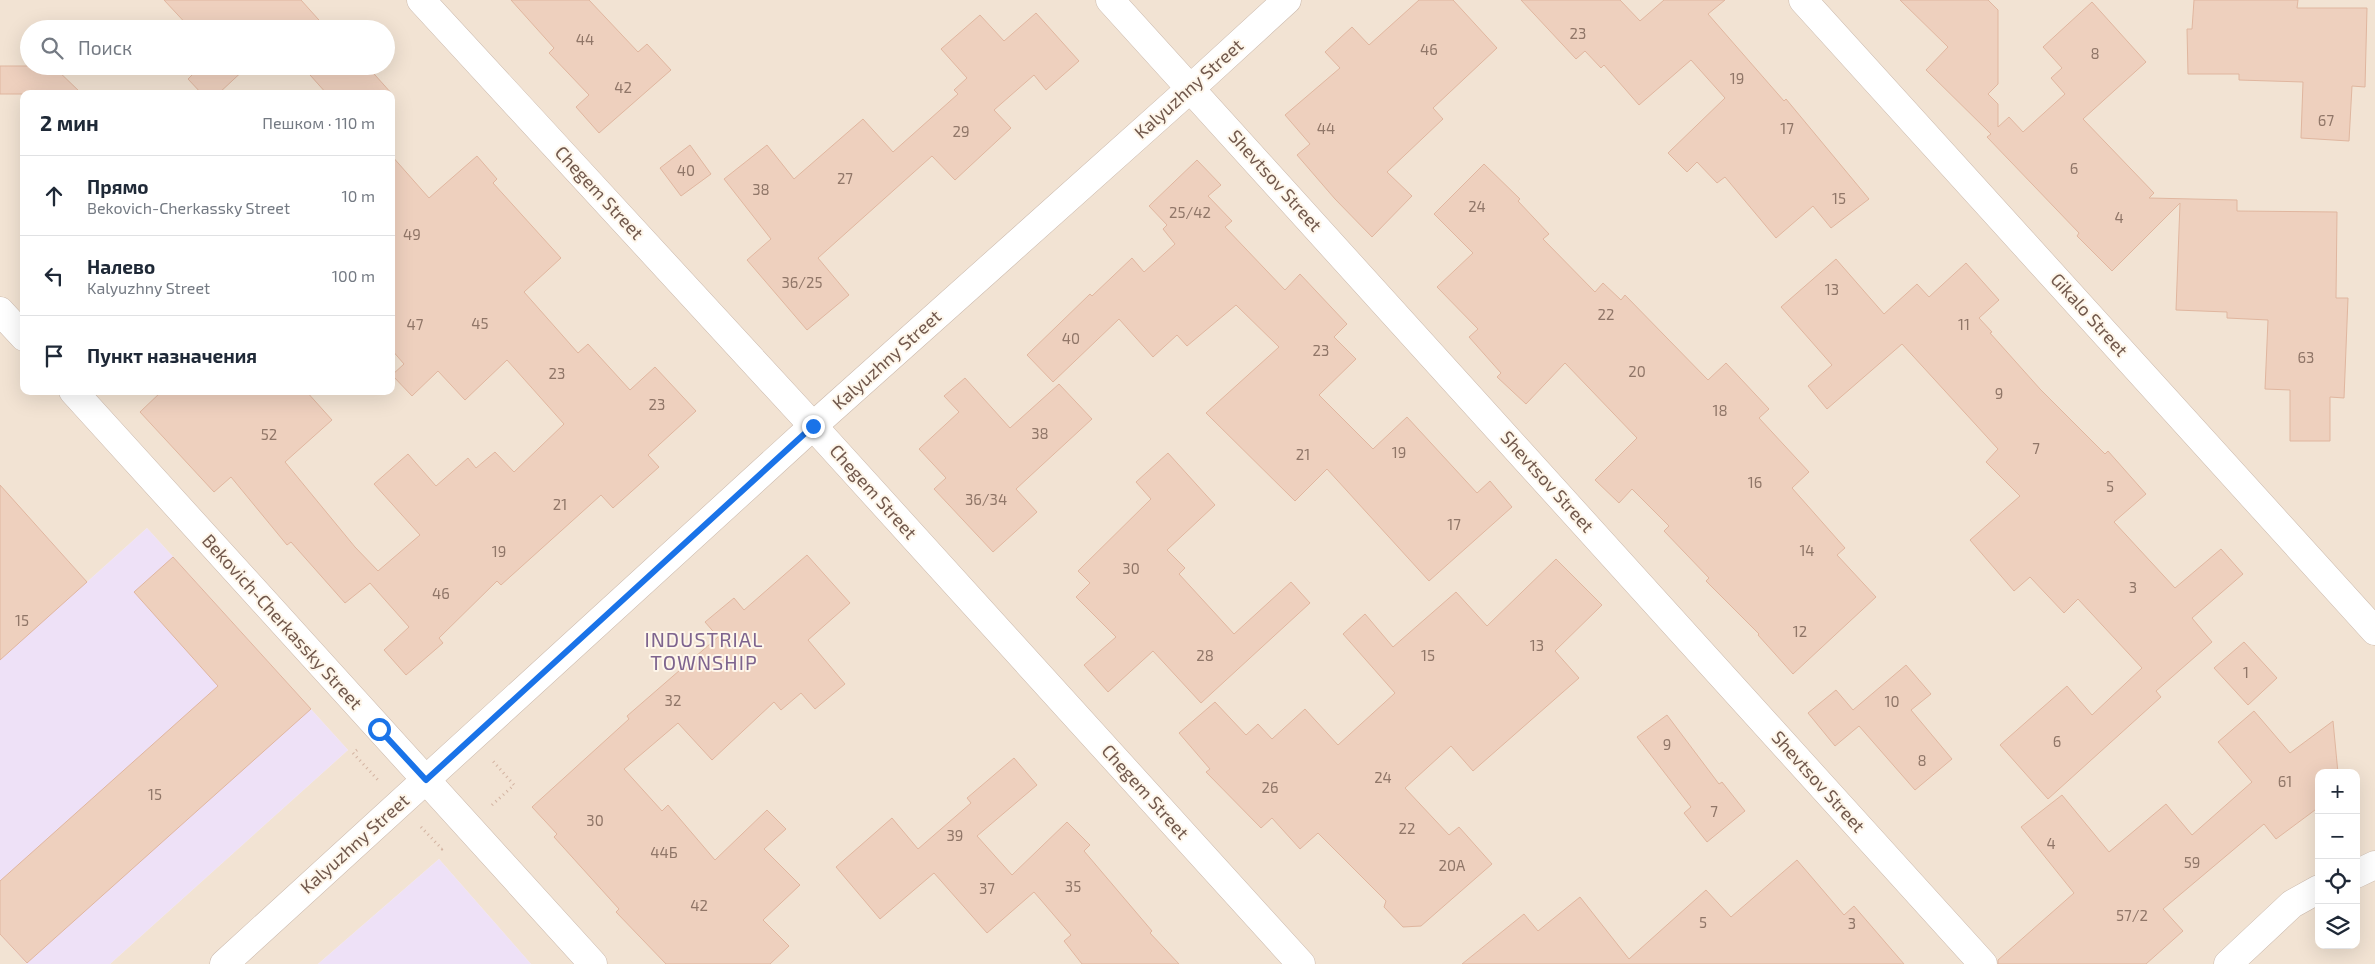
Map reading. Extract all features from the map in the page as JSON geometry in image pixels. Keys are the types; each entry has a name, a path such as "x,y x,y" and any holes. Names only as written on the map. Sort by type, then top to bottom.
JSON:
{"street":[{"name":"Chegem Street","path":"421,0 813,426 1301,964"},
{"name":"Shevtsov Street","path":"1110,0 1983,964"},
{"name":"Kalyuzhny Street","path":"224,964 813,426 1287,0"},
{"name":"Gikalo Street","path":"1803,0 2375,631"},
{"path":"0,311 20,333"},
{"name":"Bekovich-Cherkassky Street","path":"77,395 593,964"},
{"path":"2360,872 2375,865"},
{"path":"2228,964 2292,904 2315,891"}],"path":[{"path":"486,810 514,785 488,756"}],"shaded area":[{"path":"0,0 2375,0 2375,964 531,964 439,859 318,964 110,964 348,750 147,528 87,582 37,526 0,559"},
{"path":"37,526 87,582 147,528 348,750 110,964 27,964 0,934 0,559"},
{"path":"439,859 531,964 318,964"},
{"path":"0,934 27,964 0,964"}],"building":[{"path":"164,0 301,0 319,20 183,20"},
{"path":"511,0 589,0 638,52 647,44 671,70 599,133 576,107 589,95 549,53 554,48"},
{"path":"1419,0 1453,0 1497,48 1433,108 1443,119 1387,172 1412,196 1372,237 1335,199 1297,155 1310,144 1285,115 1340,68 1325,52 1352,27 1369,45"},
{"path":"1521,0 1620,0 1640,21 1664,0 1725,0 1708,14 1784,101 1786,99 1869,199 1831,228 1813,206 1776,238 1725,177 1717,183 1697,162 1687,172 1668,153 1725,98 1691,60 1639,105 1604,65 1601,68 1585,51 1576,59"},
{"path":"1900,0 1988,0 1998,10 1998,84 1988,94 1998,104 1998,127 2009,117 2023,132 2065,94 2051,78 2062,68 2043,47 2092,2 2146,62 2083,119 2154,193 2149,198 2237,200 2237,211 2337,212 2336,298 2348,298 2344,398 2330,397 2330,441 2290,441 2290,390 2265,389 2268,320 2227,318 2227,312 2176,310 2180,203 2112,271 2077,236 2079,233 1987,137 1991,134 1926,70 1948,47"},
{"path":"2194,0 2298,0 2297,8 2367,8 2365,87 2352,86 2349,141 2301,138 2303,82 2239,80 2239,74 2188,74 2187,29 2192,29"},
{"path":"1036,13 1079,61 1046,90 1034,75 994,110 1011,128 955,180 932,156 818,258 849,295 807,330 747,260 771,239 724,179 767,145 794,179 863,119 893,152 958,94 954,90 967,78 941,49 980,15 1004,41"},
{"path":"0,66 20,66 20,75 62,75 78,90 20,90 20,94 0,94"},
{"path":"192,75 238,75 222,90 198,90 188,79"},
{"path":"310,75 375,75 388,90 323,90"},
{"path":"690,145 711,174 681,196 660,168"},
{"path":"477,156 497,179 493,183 561,258 524,292 578,353 588,344 630,390 655,367 696,411 648,455 659,467 613,508 601,495 501,585 497,581 439,638 443,643 406,675 384,650 409,627 370,583 345,603 291,542 287,545 231,477 214,492 140,412 158,395 310,395 332,420 285,462 355,547 378,571 420,535 374,484 408,454 436,486 468,458 476,468 495,452 514,472 564,424 507,360 465,400 438,371 412,396 395,378 395,372 404,364 395,354 395,160 429,198"},
{"path":"1197,160 1221,185 1208,196 1232,221 1225,227 1285,290 1300,274 1347,324 1334,337 1356,359 1319,395 1373,449 1407,417 1477,493 1490,481 1512,507 1429,581 1327,469 1295,501 1206,413 1279,347 1236,305 1187,346 1177,335 1153,357 1119,319 1053,382 1027,355 1090,294 1092,296 1132,258 1144,272 1175,244 1163,229 1167,225 1149,206"},
{"path":"1484,164 1520,199 1518,201 1549,234 1543,239 1595,292 1603,283 1621,300 1625,295 1708,380 1726,363 1769,409 1759,418 1809,472 1792,488 1845,548 1837,555 1876,597 1793,674 1759,634 1706,581 1709,578 1664,531 1669,526 1632,489 1619,503 1595,480 1637,438 1565,363 1526,404 1497,377 1501,373 1469,337 1478,329 1437,287 1473,253 1434,214"},
{"path":"1836,259 1884,314 1917,284 1929,297 1966,263 1999,300 1979,318 1992,332 1990,333 2040,389 2105,454 2108,451 2146,494 2114,522 2175,588 2221,549 2243,574 2192,618 2212,642 2156,691 2161,697 2048,799 2000,745 2067,686 2092,715 2142,668 2078,599 2064,613 2030,577 2014,591 1970,540 2020,496 1986,462 1998,449 1902,344 1827,409 1808,386 1832,365 1781,307"},
{"path":"965,378 1010,428 1059,384 1092,419 1016,489 1037,512 993,552 934,489 946,478 919,449 959,412 944,396"},
{"path":"1168,453 1215,505 1167,550 1185,568 1179,574 1234,634 1291,582 1310,603 1201,703 1153,651 1108,692 1084,665 1116,637 1076,597 1090,583 1078,571 1151,499 1136,482"},
{"path":"0,485 87,582 0,660"},
{"path":"807,555 850,603 808,640 845,684 815,709 801,693 781,710 774,702 712,760 678,723 624,769 662,811 668,805 715,860 767,810 786,829 764,849 800,885 763,920 789,946 770,964 666,964 616,912 619,909 554,837 557,834 532,807 629,719 627,716 718,637 705,622 734,598 744,610"},
{"path":"173,557 311,709 27,963 0,934 0,881 218,686 134,592"},
{"path":"1556,559 1602,605 1555,651 1579,678 1473,771 1451,746 1405,788 1449,835 1459,827 1492,864 1421,926 1403,927 1384,907 1386,901 1318,833 1300,849 1272,818 1261,828 1206,772 1210,769 1179,733 1215,702 1246,735 1258,724 1272,739 1305,709 1338,745 1395,693 1343,634 1365,614 1393,647 1456,592 1487,626"},
{"path":"2244,642 2277,678 2248,705 2214,668"},
{"path":"1906,665 1931,694 1911,710 1952,759 1915,790 1859,726 1835,746 1808,713 1836,690 1853,710"},
{"path":"2254,711 2290,753 2333,721 2338,769 2315,769 2315,810 2276,839 2264,824 2163,909 2183,931 2146,964 1998,964 1998,960 2074,893 2021,827 2062,795 2109,852 2166,804 2192,835 2252,782 2218,742"},
{"path":"1667,715 1719,784 1722,782 1745,811 1707,842 1684,813 1691,807 1637,737"},
{"path":"1014,758 1037,785 977,836 1012,875 1067,822 1090,845 1084,851 1152,931 1150,933 1179,964 1082,964 1064,941 1071,935 1034,892 987,933 934,873 880,919 836,867 892,818 918,849 971,803 967,798"},
{"path":"1797,860 1844,915 1854,906 1904,964 1462,964 1524,914 1538,931 1580,897 1629,959 1706,890 1731,917"}],"district":[{"name":"INDUSTRIAL TOWNSHIP","path":"704,652"}],"route":[{"path":"379,729 426,780 813,426"}]}
